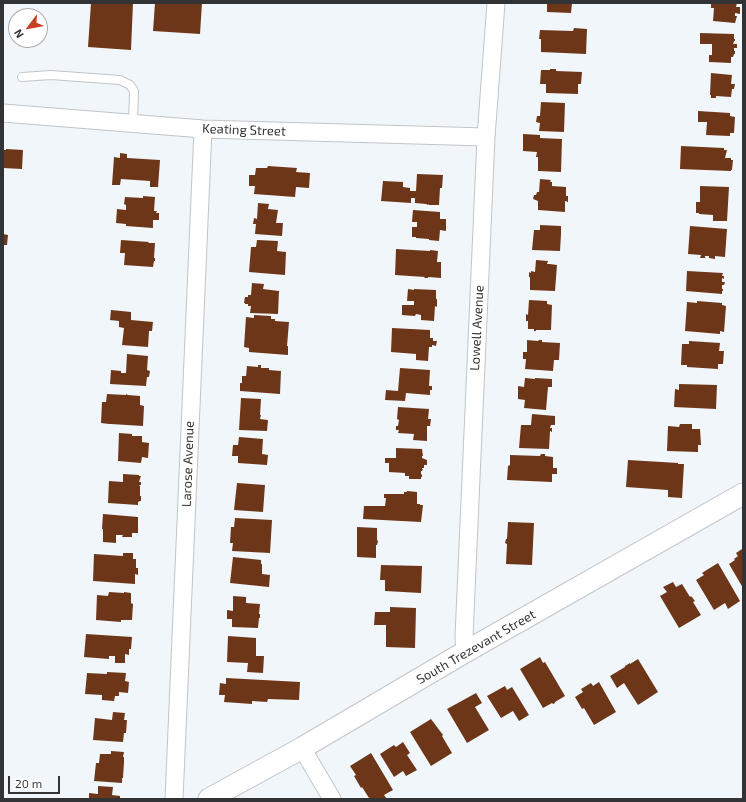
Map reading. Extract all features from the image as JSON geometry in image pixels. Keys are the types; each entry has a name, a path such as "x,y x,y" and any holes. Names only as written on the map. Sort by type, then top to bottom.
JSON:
{"street":[{"name":"Lowell Avenue","path":"464,652 486,137 496,3"},
{"name":"Keating Street","path":"3,113 203,129 486,137"},
{"name":"Larose Avenue","path":"174,799 203,129"},
{"name":"South Trezevant Street","path":"208,799 302,748 464,652 743,494"},
{"path":"302,748 332,799"}],"lane":[{"path":"22,77 51,74 120,80 130,85 134,91 133,123"}],"building":[{"path":"91,3 133,3 131,50 88,47"},
{"path":"155,3 202,3 200,34 153,31"},
{"path":"547,3 572,3 571,13 547,12"},
{"path":"711,3 737,3 736,7 740,7 740,14 735,13 735,16 737,16 735,23 713,21 714,8 711,8"},
{"path":"574,28 587,29 586,54 541,52 541,39 539,39 540,30 573,31"},
{"path":"700,33 734,34 735,41 733,44 737,44 737,48 734,48 735,54 731,57 731,63 709,62 709,55 712,55 712,44 700,44"},
{"path":"556,69 556,71 582,72 581,84 578,84 578,94 546,93 546,84 540,84 541,70"},
{"path":"711,73 732,75 731,84 735,84 734,89 732,89 731,97 716,96 716,98 711,98"},
{"path":"541,102 565,103 564,132 539,131 540,123 536,122 537,116 540,116"},
{"path":"698,111 730,113 730,116 735,117 734,133 730,133 730,136 706,135 707,122 698,122"},
{"path":"523,134 540,135 540,138 562,139 561,172 538,171 538,157 536,157 537,152 523,151"},
{"path":"681,146 724,148 724,150 727,150 725,158 731,158 731,160 733,160 732,170 680,169"},
{"path":"3,150 23,150 22,169 3,168"},
{"path":"120,153 127,154 127,158 160,160 158,187 150,187 150,181 121,179 120,185 112,185 114,157 120,158"},
{"path":"268,166 297,168 296,172 310,173 309,188 296,187 295,197 254,194 255,186 249,186 249,175 255,175 256,168 267,168"},
{"path":"417,174 443,175 442,188 440,188 439,205 415,203 415,198 411,198 411,203 381,201 383,181 403,182 403,187 410,188 410,191 416,191"},
{"path":"540,179 551,180 550,182 552,182 552,186 566,187 568,202 565,201 565,212 538,210 538,201 533,199 534,195 539,192"},
{"path":"700,186 729,187 727,221 713,221 713,215 696,213 696,202 700,202"},
{"path":"143,196 155,197 154,211 159,213 159,220 153,220 153,228 126,226 126,224 116,223 117,209 126,210 126,205 124,204 125,197 143,198"},
{"path":"258,203 269,204 268,209 278,210 276,223 283,223 282,236 255,234 256,224 253,224 254,218 257,219"},
{"path":"413,210 440,212 440,219 446,219 446,231 440,230 439,241 412,237 412,227 417,227 417,222 412,222"},
{"path":"540,225 561,226 560,251 532,250 534,230 540,230"},
{"path":"690,226 727,229 725,257 715,256 715,259 705,256 705,258 700,258 701,255 688,254"},
{"path":"3,234 8,235 7,245 3,245"},
{"path":"121,240 155,243 155,261 153,267 124,265 125,253 120,253"},
{"path":"257,240 278,241 277,251 286,252 285,275 249,272 251,247 256,247"},
{"path":"396,249 438,251 437,262 441,262 441,278 395,275"},
{"path":"536,260 548,261 547,264 557,265 555,291 530,290 529,272 535,272"},
{"path":"687,271 723,273 722,276 724,276 724,279 722,278 722,282 725,282 724,285 722,285 722,294 686,291"},
{"path":"252,283 264,284 263,289 279,291 278,314 250,313 251,306 244,303 245,297 251,295"},
{"path":"408,289 436,290 437,307 435,306 434,321 421,320 421,315 416,314 415,316 402,315 402,305 414,305 414,301 407,301"},
{"path":"529,300 547,301 547,304 552,305 551,330 534,331 534,329 528,329 526,314 528,315"},
{"path":"697,301 722,303 722,305 726,306 724,332 720,331 720,334 685,331 687,302 697,303"},
{"path":"111,310 131,312 131,320 153,322 152,331 149,331 148,347 122,345 124,328 119,327 119,321 110,320"},
{"path":"254,315 271,316 271,319 275,319 275,321 289,322 287,346 288,355 249,352 249,348 244,347 246,317 254,318"},
{"path":"392,328 430,330 430,338 433,338 433,341 437,341 436,346 432,345 432,347 429,347 428,361 416,360 416,354 391,352"},
{"path":"527,340 542,340 542,342 560,343 559,360 554,360 553,371 525,369 526,359 523,359 523,352 527,352"},
{"path":"689,341 720,343 719,351 724,351 723,364 718,364 718,369 687,367 687,365 681,365 682,344 689,344"},
{"path":"127,354 148,356 147,370 150,371 149,377 147,377 146,386 110,384 111,370 126,373"},
{"path":"258,365 261,365 261,368 281,371 280,394 240,391 240,383 242,383 242,376 246,376 247,366 258,367"},
{"path":"400,368 430,370 429,386 432,386 432,390 430,390 430,395 406,393 405,401 385,400 386,390 398,391"},
{"path":"525,378 552,379 552,387 548,387 546,410 524,408 525,400 518,399 518,386 524,387"},
{"path":"679,384 717,385 716,409 674,407 675,389 679,390"},
{"path":"107,394 140,396 140,405 144,406 143,426 101,423 102,402 106,402"},
{"path":"241,398 261,399 260,419 268,420 267,431 239,430"},
{"path":"398,407 429,409 428,419 431,419 430,426 427,426 427,441 413,440 414,434 398,433 399,430 396,430 396,426 398,426 399,420 397,419"},
{"path":"532,414 555,416 555,425 551,425 550,428 552,428 552,432 550,431 549,449 519,448 521,425 531,425"},
{"path":"680,424 692,424 692,429 700,429 701,445 698,445 698,452 667,451 668,426 679,427"},
{"path":"119,433 132,434 132,436 142,436 142,442 149,443 148,458 142,457 141,463 118,461"},
{"path":"239,437 263,439 262,454 268,455 267,465 238,463 238,456 232,456 233,445 238,445"},
{"path":"396,448 422,449 422,458 427,460 427,465 424,465 424,468 422,468 421,479 409,479 409,476 405,476 405,473 389,472 389,463 385,463 385,458 396,458"},
{"path":"541,454 553,457 553,468 557,468 557,474 552,474 552,482 507,480 510,455 540,456"},
{"path":"628,460 684,464 682,498 668,497 668,490 626,487"},
{"path":"123,474 141,476 139,482 141,482 141,485 139,485 141,501 138,502 138,505 108,503 109,481 123,482"},
{"path":"237,483 265,485 263,512 234,510"},
{"path":"404,492 417,492 417,504 423,505 421,522 363,519 364,506 385,506 386,498 384,498 384,494 404,494"},
{"path":"103,514 138,517 138,533 132,533 132,537 122,537 123,535 116,535 116,543 103,542"},
{"path":"235,518 272,520 270,553 232,551 233,543 230,543 231,527 234,527"},
{"path":"508,522 534,523 532,565 506,564 507,544 505,543 507,539"},
{"path":"357,527 377,528 378,541 376,545 376,558 357,557"},
{"path":"742,549 743,588 729,564 738,556 736,553"},
{"path":"123,553 133,553 133,559 136,559 138,575 135,574 135,584 93,581 94,554 123,556"},
{"path":"233,557 261,560 262,574 270,575 269,587 230,583"},
{"path":"718,563 740,601 728,609 725,603 714,610 696,580 704,575 702,573"},
{"path":"381,565 422,566 421,593 385,591 385,580 380,580"},
{"path":"673,582 676,587 682,584 690,597 691,596 695,601 693,602 701,615 679,628 660,596 667,592 663,587"},
{"path":"109,592 131,593 131,603 133,604 132,620 121,620 121,622 96,620 97,595 108,596"},
{"path":"233,596 246,597 246,603 260,604 258,628 232,627 232,619 227,619 227,610 233,611"},
{"path":"390,607 416,608 415,648 386,647 386,625 374,625 375,612 390,612"},
{"path":"86,634 132,637 129,655 125,654 125,663 115,663 115,656 109,656 109,659 84,657"},
{"path":"228,636 256,638 256,656 264,656 263,673 247,672 248,663 227,662"},
{"path":"540,657 543,663 545,662 565,696 555,703 543,708 520,669"},
{"path":"638,659 658,692 638,705 624,683 617,688 610,676"},
{"path":"107,672 126,673 125,681 129,682 128,693 119,692 119,696 115,696 114,701 102,700 102,695 85,694 87,673 107,674"},
{"path":"226,678 300,682 299,700 268,699 267,702 252,701 252,704 224,702 225,695 219,695 220,683 226,684"},
{"path":"599,682 616,712 594,725 584,708 582,709 575,697 583,692 581,689 591,683 593,686"},
{"path":"505,686 507,690 512,687 529,715 519,721 513,711 501,718 487,696"},
{"path":"476,693 482,703 475,707 489,730 467,743 447,709"},
{"path":"113,712 125,713 124,720 127,720 126,733 124,733 123,742 93,740 95,718 112,720"},
{"path":"431,719 443,735 442,736 452,753 431,766 410,732"},
{"path":"403,742 410,753 407,755 417,770 406,776 403,771 394,777 380,754 394,745 396,747"},
{"path":"111,751 124,752 122,783 94,781 96,763 99,763 100,754 111,754"},
{"path":"371,753 393,790 384,795 387,799 370,799 362,787 361,788 354,776 356,775 350,766"},
{"path":"98,786 113,787 112,795 120,796 120,799 89,799 89,793 98,794"}]}
